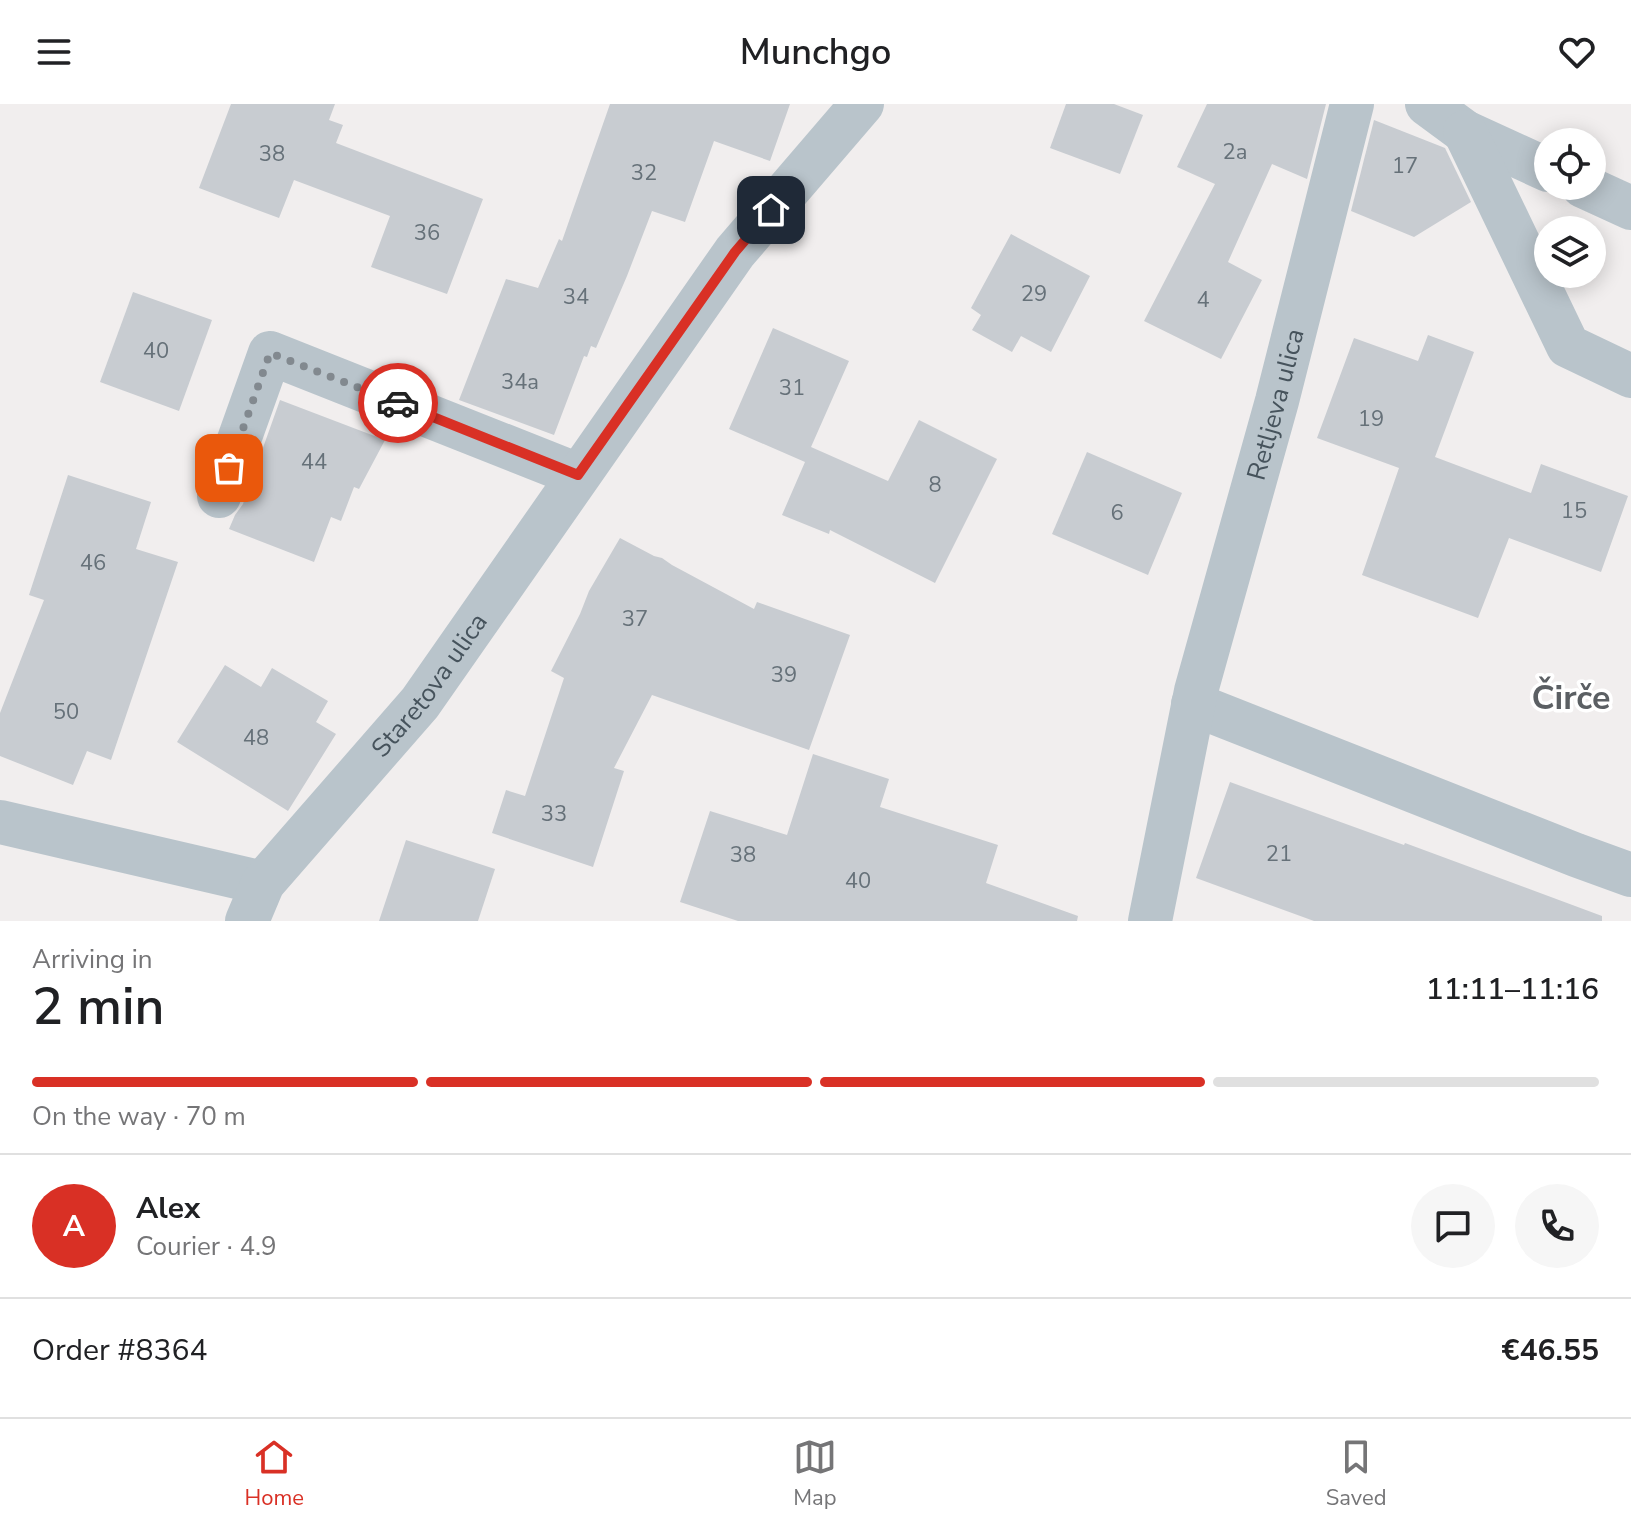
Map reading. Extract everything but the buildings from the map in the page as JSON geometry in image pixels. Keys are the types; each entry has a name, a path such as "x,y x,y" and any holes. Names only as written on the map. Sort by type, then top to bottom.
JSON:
{"street":[{"name":"Staretova ulica","path":"0,822 255,902 420,703 735,252 862,104"},
{"name":"Retljeva ulica","path":"1150,921 1193,704 1277,401 1352,104"},
{"path":"1427,104 1465,132 1534,164"},
{"path":"1465,132 1568,346 1631,376"},
{"path":"1606,197 1631,208"},
{"path":"219,496 270,353 578,475"},
{"path":"1193,704 1631,875"}],"way so far":[{"path":"229,468 270,353 398,403"}],"district":[{"name":"Čirče","path":"1571,698"}],"route":[{"path":"398,403 578,475 735,252 771,210"}]}
